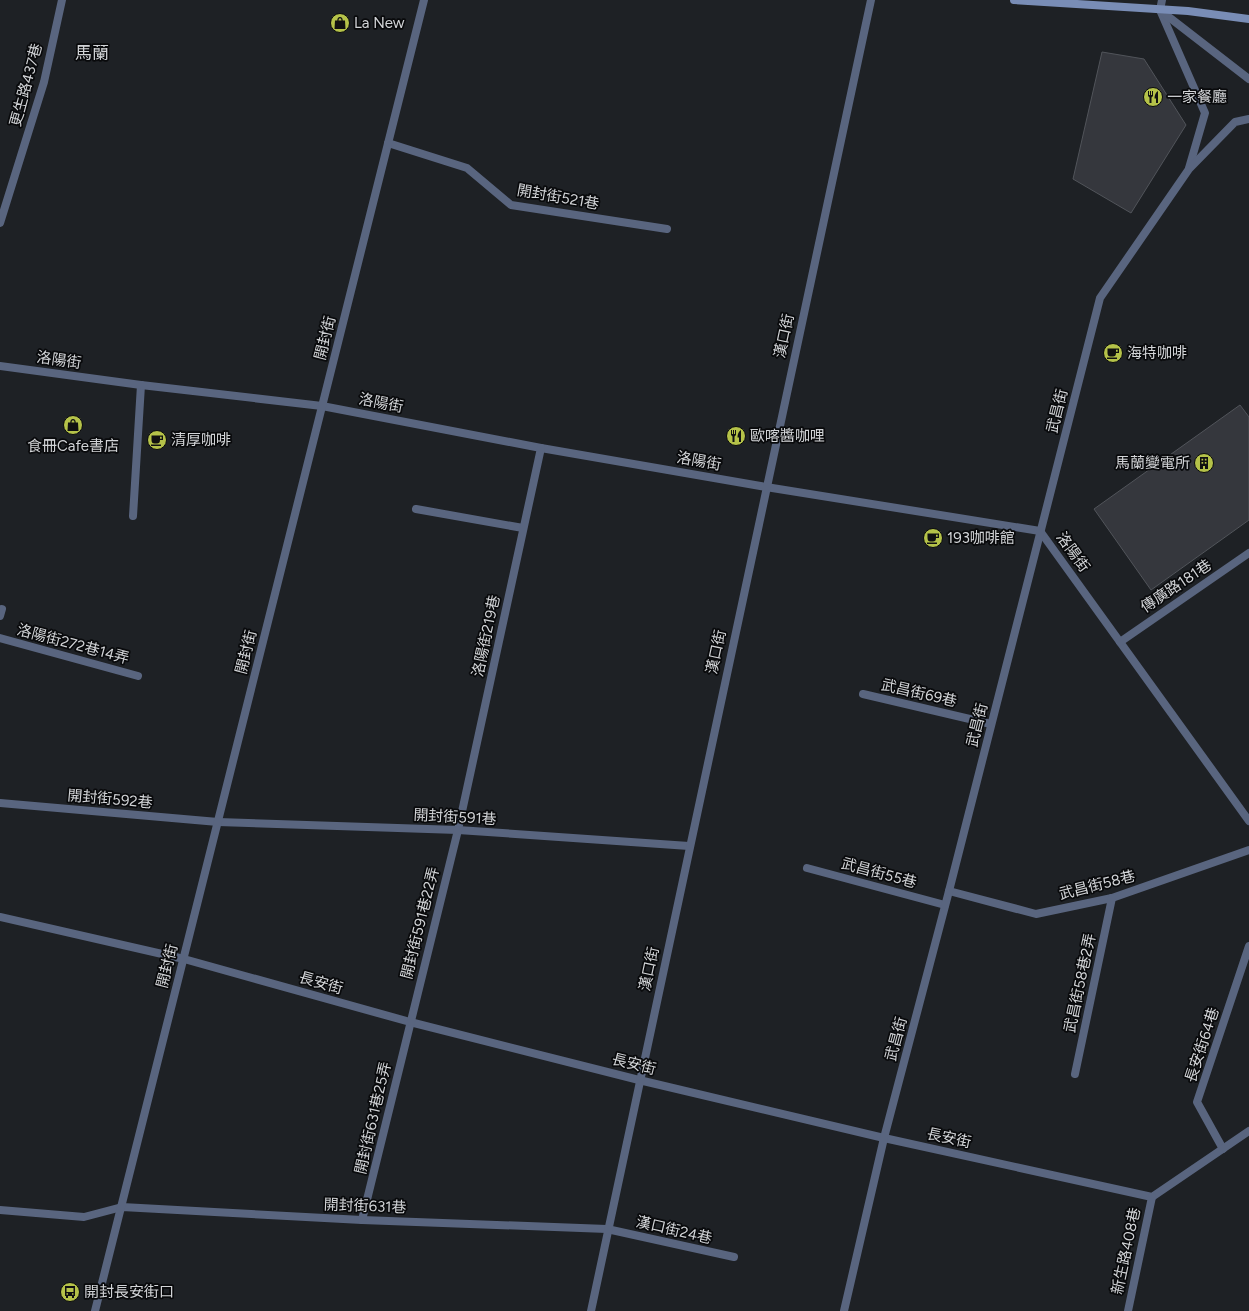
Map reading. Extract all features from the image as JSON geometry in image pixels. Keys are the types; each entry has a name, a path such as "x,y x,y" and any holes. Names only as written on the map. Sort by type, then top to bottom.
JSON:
{"street":[{"name":"更生路437巷","path":"0,223 44,82 62,0"},
{"name":"開封街","path":"96,1311 424,0"},
{"name":"漢口街","path":"591,1311 607,1229 871,0"},
{"path":"1014,0 1188,11 1249,19"},
{"path":"1162,0 1160,10 1205,113 1189,169"},
{"path":"1160,10 1249,80"},
{"path":"1189,169 1235,122 1249,119"},
{"name":"開封街521巷","path":"388,143 467,168 511,205 667,229"},
{"name":"武昌街","path":"844,1311 884,1138 949,891 1100,298 1189,169"},
{"name":"洛陽街","path":"0,366 141,385 322,406 541,448 766,487 1040,531 1249,821"},
{"path":"133,516 141,385"},
{"name":"洛陽街219巷","path":"458,830 541,448"},
{"path":"416,509 523,528"},
{"name":"傳廣路181巷","path":"1120,642 1249,553"},
{"name":"洛陽街272巷14弄","path":"0,638 138,676"},
{"name":"武昌街69巷","path":"863,694 991,724"},
{"name":"開封街592巷","path":"0,804 218,822"},
{"name":"開封街591巷","path":"218,822 458,830 689,846"},
{"name":"開封街591巷22弄","path":"410,1022 458,830"},
{"name":"武昌街58巷","path":"949,891 1036,914 1112,898 1249,850"},
{"name":"武昌街55巷","path":"807,868 945,905"},
{"name":"武昌街58巷2弄","path":"1076,1074 1112,898"},
{"name":"長安街","path":"0,916 184,959 410,1022 639,1080 884,1138 1152,1197"},
{"name":"長安街64巷","path":"1223,1149 1197,1102 1249,946"},
{"name":"開封街631巷25弄","path":"362,1220 410,1022"},
{"path":"1152,1197 1249,1131"},
{"name":"新生路408巷","path":"1128,1311 1152,1197"},
{"name":"開封街631巷","path":"0,1210 84,1217 122,1207 362,1220 607,1229"},
{"name":"漢口街24巷","path":"607,1229 734,1257"}],"building":[{"path":"1102,52 1144,59 1186,125 1131,213 1073,179"},
{"name":"馬蘭變電所","path":"1240,405 1249,417 1249,520 1151,590 1094,509"}],"place":[{"name":"La New","path":"340,23"},
{"name":"一家餐廳","path":"1153,97"},
{"name":"海特咖啡","path":"1113,353"},
{"name":"食冊Cafe書店","path":"73,425"},
{"name":"歐喀醬咖哩","path":"736,436"},
{"name":"清厚咖啡","path":"157,440"},
{"name":"馬蘭變電所","path":"1204,463"},
{"name":"193咖啡館","path":"933,538"},
{"name":"開封長安街口","path":"70,1292"}],"district":[{"name":"馬蘭","path":"92,53"}]}
